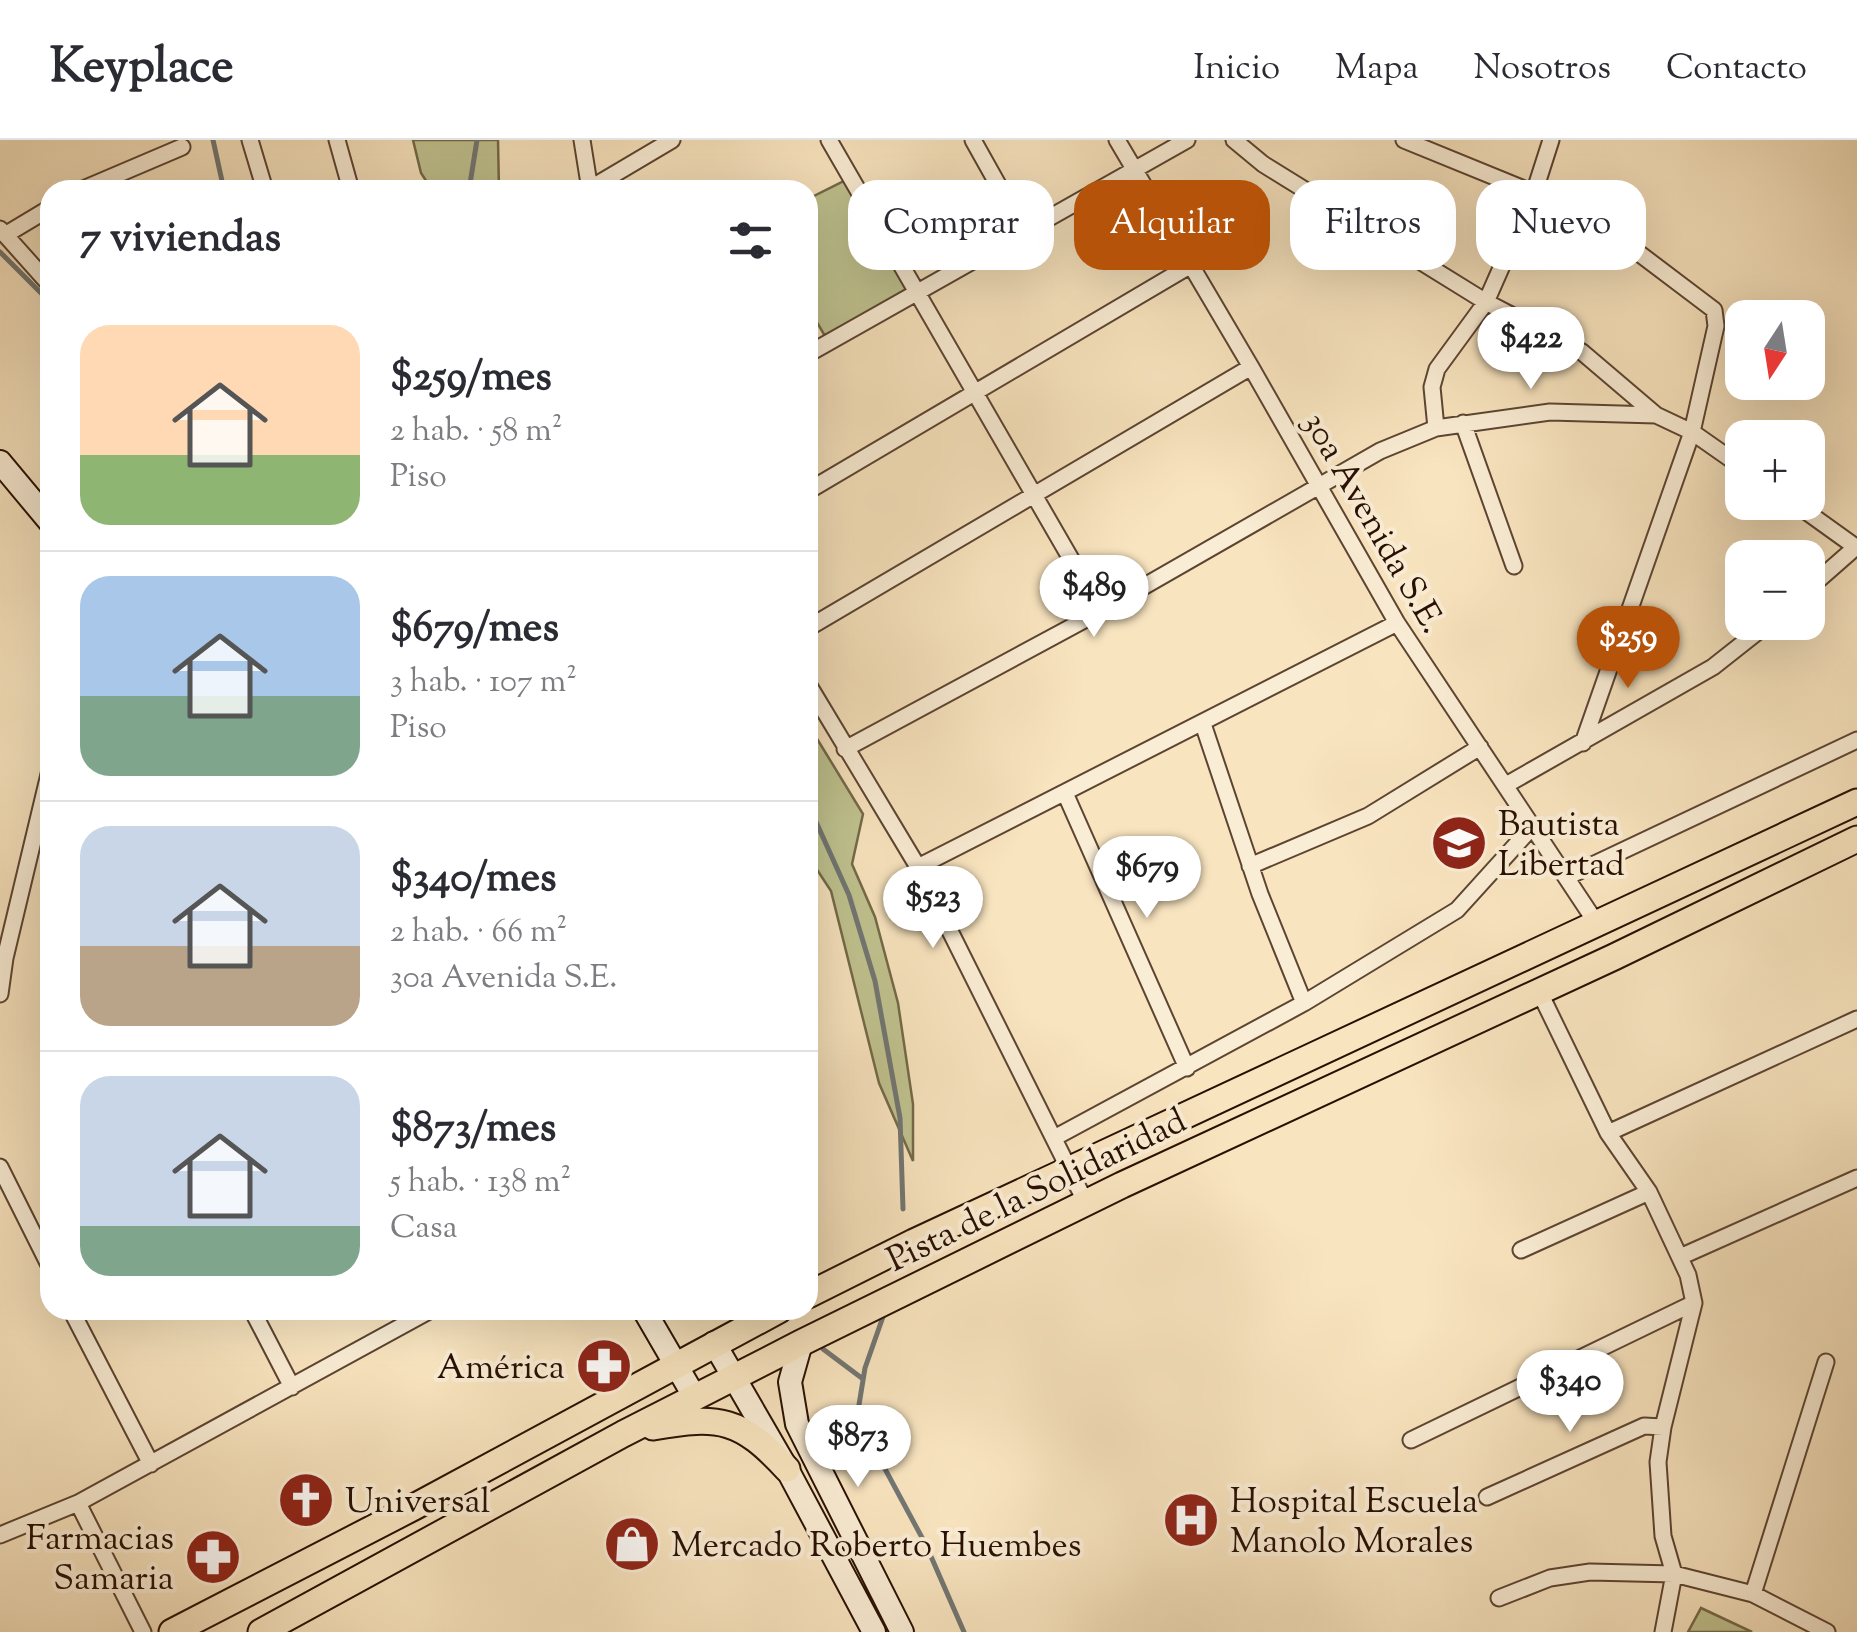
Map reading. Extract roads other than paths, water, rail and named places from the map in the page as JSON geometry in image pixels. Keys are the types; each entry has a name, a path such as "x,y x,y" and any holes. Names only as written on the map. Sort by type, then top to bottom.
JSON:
{"main road":[{"path":"3,472 40,511"},
{"name":"Pista de la Solidaridad","path":"818,1290 1857,802"},
{"name":"Pista de la Solidaridad","path":"261,1632 733,1376 1086,1204 1857,839"},
{"path":"650,1320 694,1396"},
{"path":"172,1632 414,1507 759,1320"},
{"path":"714,1343 788,1469 874,1632"},
{"path":"801,1343 790,1382 796,1424 902,1632"},
{"path":"624,1434 686,1422 723,1422 756,1438 788,1469"}],"street":[{"path":"250,140 262,180"},
{"path":"336,140 348,180"},
{"path":"582,140 589,180"},
{"path":"605,180 672,140"},
{"path":"829,140 1101,610"},
{"path":"973,140 996,180"},
{"name":"30a Avenida S.E.","path":"1117,140 1140,180"},
{"path":"1054,216 1187,140"},
{"path":"1234,140 1263,164 1486,302 1582,352 1656,415 1692,432 1725,455"},
{"path":"1404,140 1502,180"},
{"path":"1538,180 1551,140"},
{"path":"104,180 182,146"},
{"path":"40,213 2,232 40,274"},
{"path":"1584,742 1692,432 1716,326 1714,310 1646,256"},
{"path":"818,349 960,270"},
{"path":"818,486 1182,270"},
{"name":"30a Avenida S.E.","path":"1194,270 1397,623 1597,924"},
{"path":"1436,428 1432,387 1437,369 1486,302 1500,270"},
{"path":"818,622 1251,367"},
{"path":"845,749 1101,610 1380,451 1436,428 1463,423 1550,412 1656,415"},
{"path":"1463,423 1514,566"},
{"path":"1818,520 1856,548 1825,574"},
{"path":"918,867 1397,623"},
{"path":"1506,785 1714,667 1748,640"},
{"path":"818,702 918,867 1086,1204"},
{"path":"1203,724 1250,866 1304,1003"},
{"path":"1567,877 1857,740"},
{"path":"1250,866 1368,816 1480,747"},
{"path":"1065,792 1187,1068"},
{"path":"0,994 2,958 40,809"},
{"path":"1054,1138 1304,1003 1456,910 1532,826"},
{"path":"1539,991 1608,1133 1649,1192 1680,1257 1694,1303 1658,1462 1662,1522 1674,1574 1663,1632"},
{"path":"1608,1133 1857,1020"},
{"path":"0,1167 40,1247"},
{"path":"1680,1257 1857,1178"},
{"path":"1522,1250 1649,1192"},
{"path":"1410,1440 1694,1303"},
{"path":"77,1320 151,1464"},
{"path":"257,1320 292,1387"},
{"path":"0,1535 78,1503 413,1320"},
{"path":"1753,1594 1826,1362"},
{"path":"1487,1497 1644,1426 1663,1427"},
{"path":"78,1503 143,1632"},
{"path":"1499,1598 1550,1578 1576,1574 1674,1574 1753,1594 1827,1632"}],"waterway":[{"path":"213,140 222,180"},
{"path":"471,180 477,140"},
{"path":"0,252 40,292"},
{"path":"818,826 849,895 875,981 900,1118 903,1209"},
{"path":"895,1272 896,1268"},
{"path":"885,1311 865,1368 857,1417 926,1545 964,1632"},
{"path":"823,1349 863,1379"}],"place":[{"name":"Bautista Libertad","path":"1459,843"},
{"name":"América","path":"604,1366"},
{"name":"Universal","path":"306,1500"},
{"name":"Hospital Escuela Manolo Morales","path":"1191,1520"},
{"name":"Mercado Roberto Huembes","path":"632,1544"},
{"name":"Farmacias Samaria","path":"213,1557"}]}
